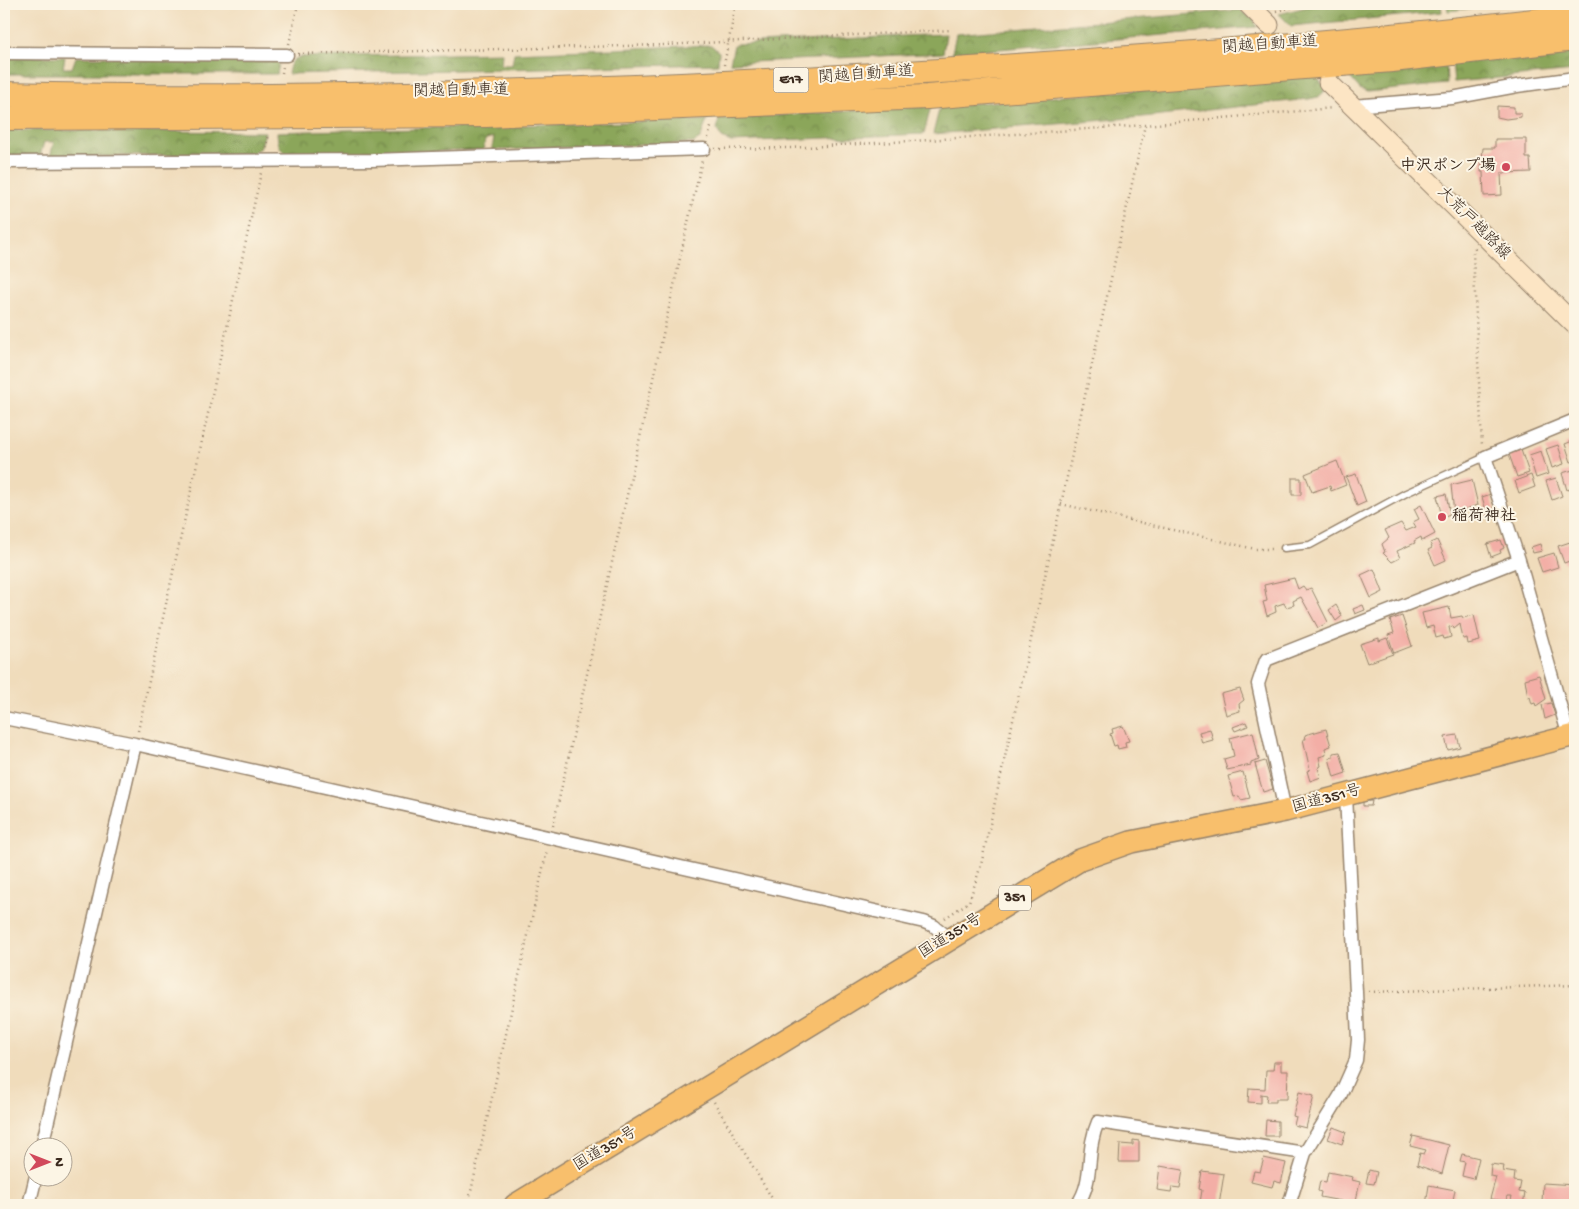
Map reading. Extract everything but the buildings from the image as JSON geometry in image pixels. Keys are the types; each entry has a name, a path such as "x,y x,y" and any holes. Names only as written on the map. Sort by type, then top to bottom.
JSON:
{"highway":[{"name":"関越自動車道","path":"4,94 357,94 630,87 837,78 1346,40 1575,16"},
{"name":"関越自動車道","path":"4,118 476,116 927,97 1372,62 1575,40"},
{"name":"国道351号","path":"515,1205 706,1089 942,932 1057,872 1096,854 1131,842 1286,811 1572,736"}],"main road":[{"path":"1248,4 1265,21"},
{"name":"大荒戸越路線","path":"1328,82 1575,325"}],"street":[{"path":"4,53 287,55"},
{"path":"1352,106 1452,98 1575,78"},
{"path":"4,162 490,158 704,149"},
{"path":"1572,736 1519,560 1485,457 1575,420"},
{"path":"1286,811 1258,684 1266,660 1519,560"},
{"path":"4,718 135,744 550,837 942,932"},
{"path":"44,1136 135,744"},
{"path":"1289,1205 1305,1153 1340,1096 1356,1060 1358,1040 1346,796"},
{"path":"1077,1205 1087,1188 1091,1137 1098,1122 1305,1153"},
{"path":"29,1205 34,1186"}],"lane":[{"path":"1284,548 1310,545 1406,493 1485,457"}],"path":[{"path":"282,72 298,4"},
{"path":"724,65 736,4"},
{"path":"1265,21 1276,11 1308,4"},
{"path":"287,55 664,45 952,30"},
{"path":"704,149 789,148 1145,125 1352,106"},
{"path":"468,1205 704,149 713,120"},
{"path":"942,932 969,902 975,890 1145,125"},
{"path":"135,744 269,132"},
{"path":"1483,233 1473,252 1482,445 1485,457"},
{"path":"1061,504 1255,549 1284,548"},
{"path":"1356,992 1575,985"},
{"path":"706,1089 776,1205"}],"green space":[{"path":"1318,4 1441,4 1442,12 1291,26 1279,14"},
{"path":"1447,4 1507,4 1448,11"},
{"path":"1240,10 1254,20 1257,27 952,53 956,34"},
{"path":"946,34 943,53 730,63 734,45 737,44"},
{"path":"711,45 719,52 718,64 288,74 289,67 295,59 301,57 502,53 501,65 512,65 514,53"},
{"path":"1575,48 1575,71 1454,82 1452,61"},
{"path":"4,56 65,57 63,68 72,68 76,57 274,58 279,64 277,74 4,74"},
{"path":"1446,62 1447,84 1367,92 1360,89 1346,73"},
{"path":"1315,76 1324,85 1324,92 1318,97 1309,99 1143,117 933,134 940,106"},
{"path":"931,106 924,134 731,142 722,138 717,130 719,119"},
{"path":"707,120 700,139 693,143 492,150 494,137 486,139 483,150 291,156 280,147 277,132"},
{"path":"4,130 265,132 261,147 252,154 50,157 54,142 44,142 40,156 4,155"}],"place":[{"name":"中沢ポンプ場","path":"1506,167"},
{"name":"稲荷神社","path":"1442,517"}]}
